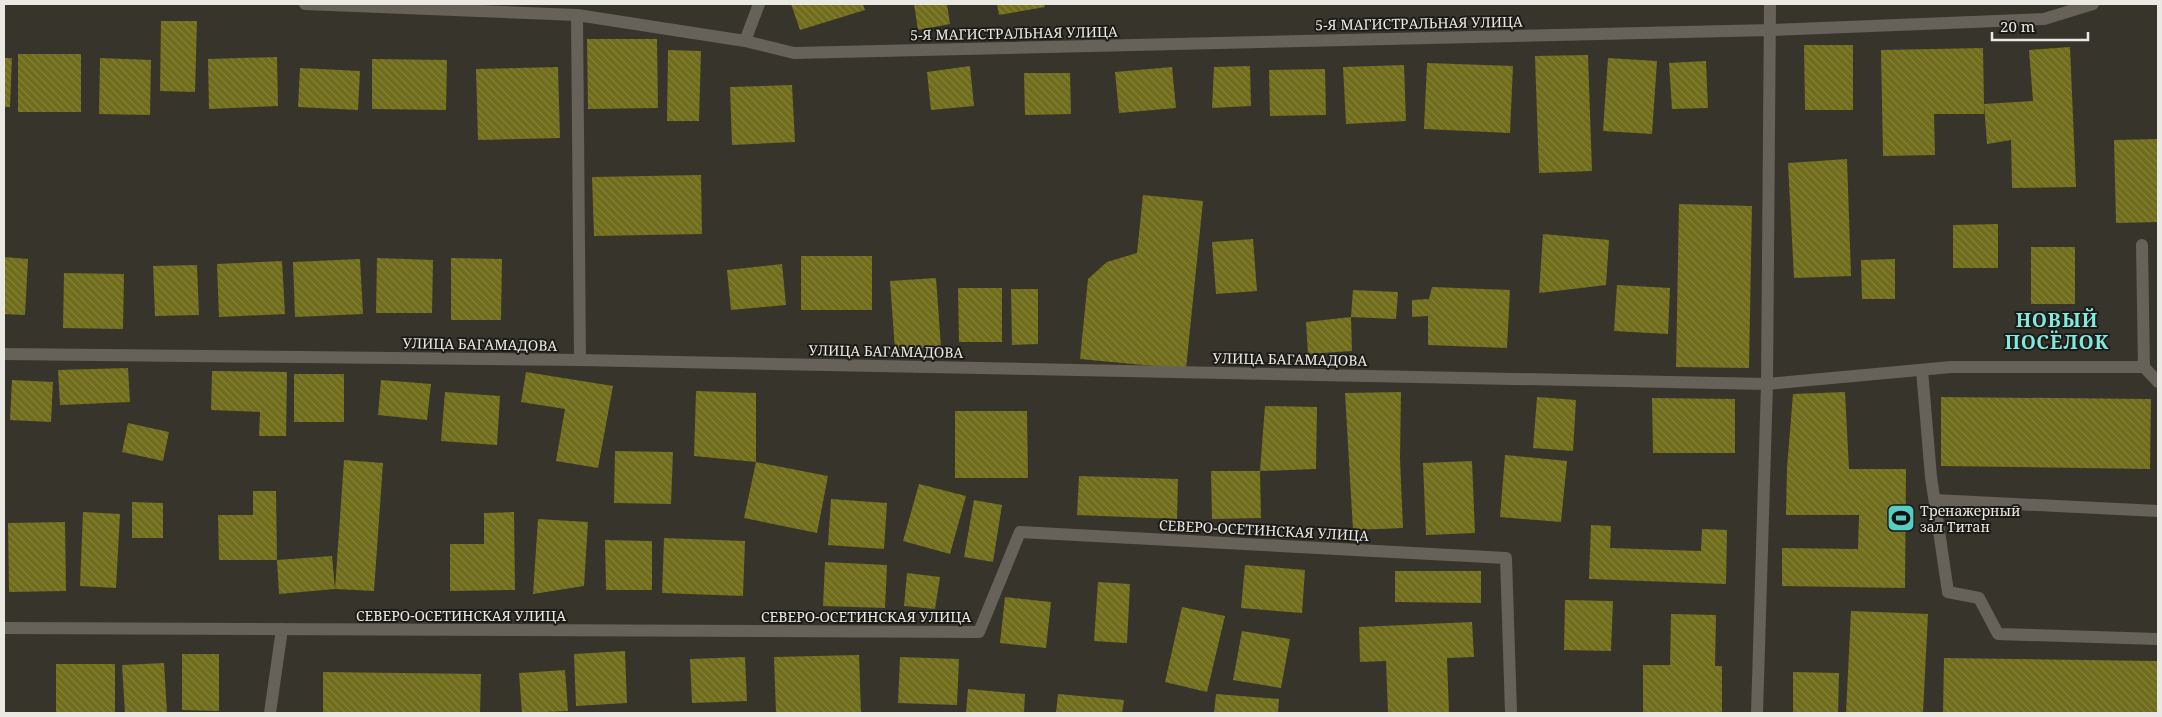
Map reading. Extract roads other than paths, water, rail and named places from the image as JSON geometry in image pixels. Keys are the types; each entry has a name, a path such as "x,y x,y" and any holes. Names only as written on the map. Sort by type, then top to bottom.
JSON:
{"street":[{"name":"5-Я МАГИСТРАЛЬНАЯ УЛИЦА","path":"305,4 577,14 745,41 794,54 1770,30 2044,19 2093,4"},
{"path":"745,41 759,4"},
{"path":"1757,713 1767,384 1770,4"},
{"path":"577,14 580,360"},
{"path":"2142,245 2144,367 2158,382"},
{"name":"УЛИЦА БАГАМАДОВА","path":"4,354 580,360 1767,384 1951,367 2144,367"},
{"path":"1922,370 1935,500 1948,592 1980,598 1998,634 2158,639"},
{"path":"1935,500 2158,511"},
{"name":"СЕВЕРО-ОСЕТИНСКАЯ УЛИЦА","path":"4,628 979,632 1020,532 1506,558 1511,713"},
{"path":"270,713 282,629"}],"place":[{"name":"Тренажерный зал Титан","path":"1901,518"}],"district":[{"name":"НОВЫЙ ПОСЁЛОК","path":"2057,331"}]}
